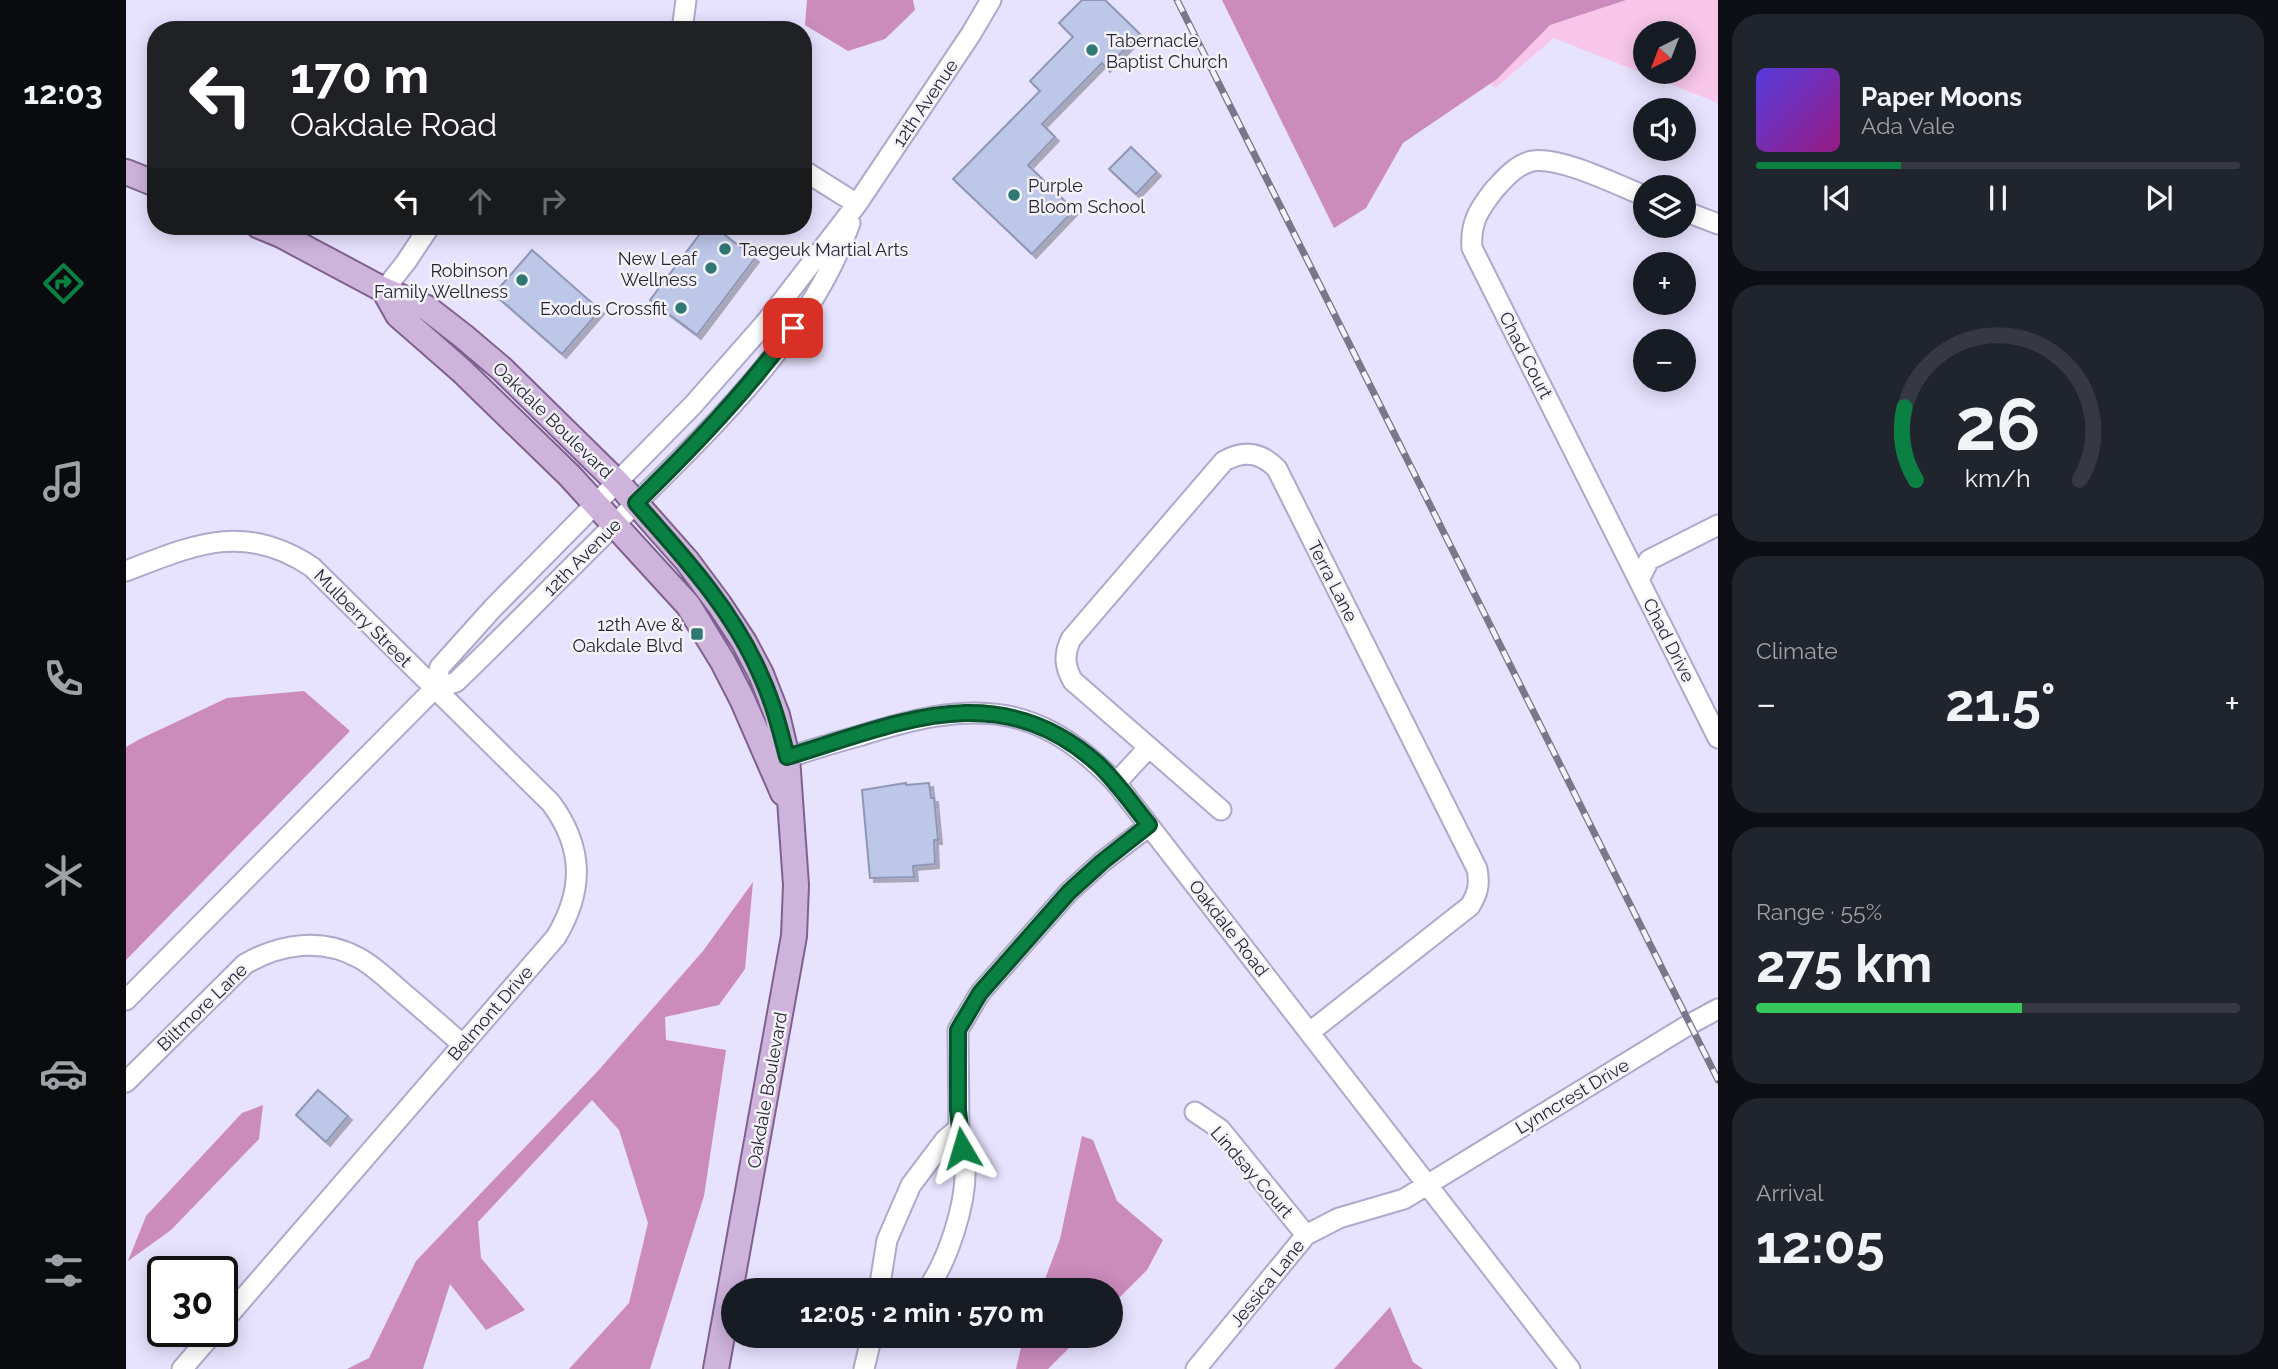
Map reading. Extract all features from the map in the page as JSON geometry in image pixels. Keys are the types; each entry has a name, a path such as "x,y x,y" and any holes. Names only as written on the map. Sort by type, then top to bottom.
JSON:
{"main road":[{"path":"126,172 147,180"},
{"name":"Oakdale Boulevard","path":"283,235 384,290 427,308 502,369 617,482 687,561 744,642 761,674 776,715 779,760 789,808 796,885 792,958 716,1369"},
{"name":"Oakdale Boulevard","path":"384,290 398,315 462,371 569,475 688,605 779,760"}],"street":[{"path":"683,21 686,0"},
{"name":"12th Avenue","path":"434,689 440,667 493,608 693,405 766,322 857,204 991,0"},
{"name":"Chad Court","path":"1633,191 1555,161 1532,161 1509,174 1480,208 1472,226 1471,237 1472,248 1482,270 1639,580"},
{"path":"812,176 857,204"},
{"name":"12th Avenue","path":"126,1000 434,689 456,682 714,425 774,354 819,288 843,243 857,204"},
{"path":"1696,216 1718,224"},
{"path":"384,290 424,235"},
{"name":"Terra Lane","path":"1221,810 1073,681 1065,661 1066,649 1071,639 1224,461 1246,453 1258,455 1277,469 1478,869 1480,882 1477,895 1470,906 1310,1032"},
{"path":"1639,580 1649,560 1718,525"},
{"name":"Mulberry Street","path":"126,571 213,542 255,541 275,547 295,555 312,567 434,689"},
{"name":"Chad Drive","path":"1639,580 1718,738"},
{"name":"Belmont Drive","path":"238,1305 556,937 567,919 574,899 576,859 572,839 562,819 551,803 434,689"},
{"name":"Oakdale Road","path":"779,760 900,723 955,712 1004,715 1049,730 1075,745 1116,783 1570,1369"},
{"path":"1116,783 1149,747"},
{"path":"933,1278 952,1240 961,1205 966,1167 959,1128 958,1030 980,993 1069,892 1149,825"},
{"name":"Biltmore Lane","path":"126,1082 244,964 262,954 299,945 338,949 359,958 463,1045"},
{"name":"Lynncrest Drive","path":"1428,1184 1718,1009"},
{"name":"Lindsay Court","path":"1195,1112 1220,1129 1306,1235"},
{"path":"881,1278 887,1240 911,1185 945,1140 959,1128"},
{"name":"Jessica Lane","path":"1196,1369 1306,1235 1339,1218 1404,1199 1428,1184"},
{"path":"182,1369 201,1347"}],"shaded area":[{"path":"807,0 913,0 915,10 885,39 848,51 812,29 812,21 805,21"},
{"path":"1222,0 1626,0 1550,25 1497,79 1403,143 1366,208 1334,228"},
{"path":"1401,0 1718,0 1718,103 1670,84 1696,84 1696,21 1633,21 1633,69 1554,38 1495,88"},
{"path":"304,691 350,731 126,960 126,747 227,698"},
{"path":"753,882 745,969 719,1005 665,1017 666,1040 726,1050 704,1196 650,1369 569,1369 629,1303 648,1223 619,1130 592,1100 478,1222 481,1258 525,1310 486,1330 450,1284 423,1369 347,1369 369,1358 416,1261 597,1072 703,951"},
{"path":"263,1105 259,1139 171,1230 128,1261 146,1216 242,1113"},
{"path":"1082,1136 1093,1140 1117,1201 1163,1240 1147,1270 1123,1294 1123,1278 1045,1278 1060,1239"},
{"path":"1390,1307 1413,1362 1423,1369 1334,1369"},
{"path":"1021,1348 1069,1348 1048,1369 1016,1369"}],"building":[{"path":"1082,0 1105,0 1140,34 1106,68 1102,63 1042,124 1055,137 1028,165 1074,210 1032,254 953,179 1040,91 1030,81 1073,37 1059,23"},
{"path":"1131,147 1157,172 1136,194 1109,169"},
{"path":"699,235 725,235 755,258 697,335 650,300"},
{"path":"532,250 600,310 562,354 494,294"},
{"path":"906,783 929,783 931,798 934,798 938,840 934,840 935,864 913,866 914,877 870,878 862,790"},
{"path":"318,1090 348,1116 326,1142 296,1115"}],"railway":[{"path":"1177,0 1718,1080"}],"place":[{"name":"Tabernacle Baptist Church","path":"1092,50"},
{"name":"Purple Bloom School","path":"1014,195"},
{"name":"Taegeuk Martial Arts","path":"725,249"},
{"name":"New Leaf Wellness","path":"711,268"},
{"name":"Robinson Family Wellness","path":"522,280"},
{"name":"Exodus Crossfit","path":"681,308"},
{"name":"12th Ave & Oakdale Blvd","path":"697,634"}],"route":[{"path":"793,328 746,390 636,503 687,561 744,642 761,674 787,757 932,716 955,712 1004,715 1049,730 1075,745 1116,783 1149,825 1069,892 980,993 958,1030 958,1110 962,1148"}]}
